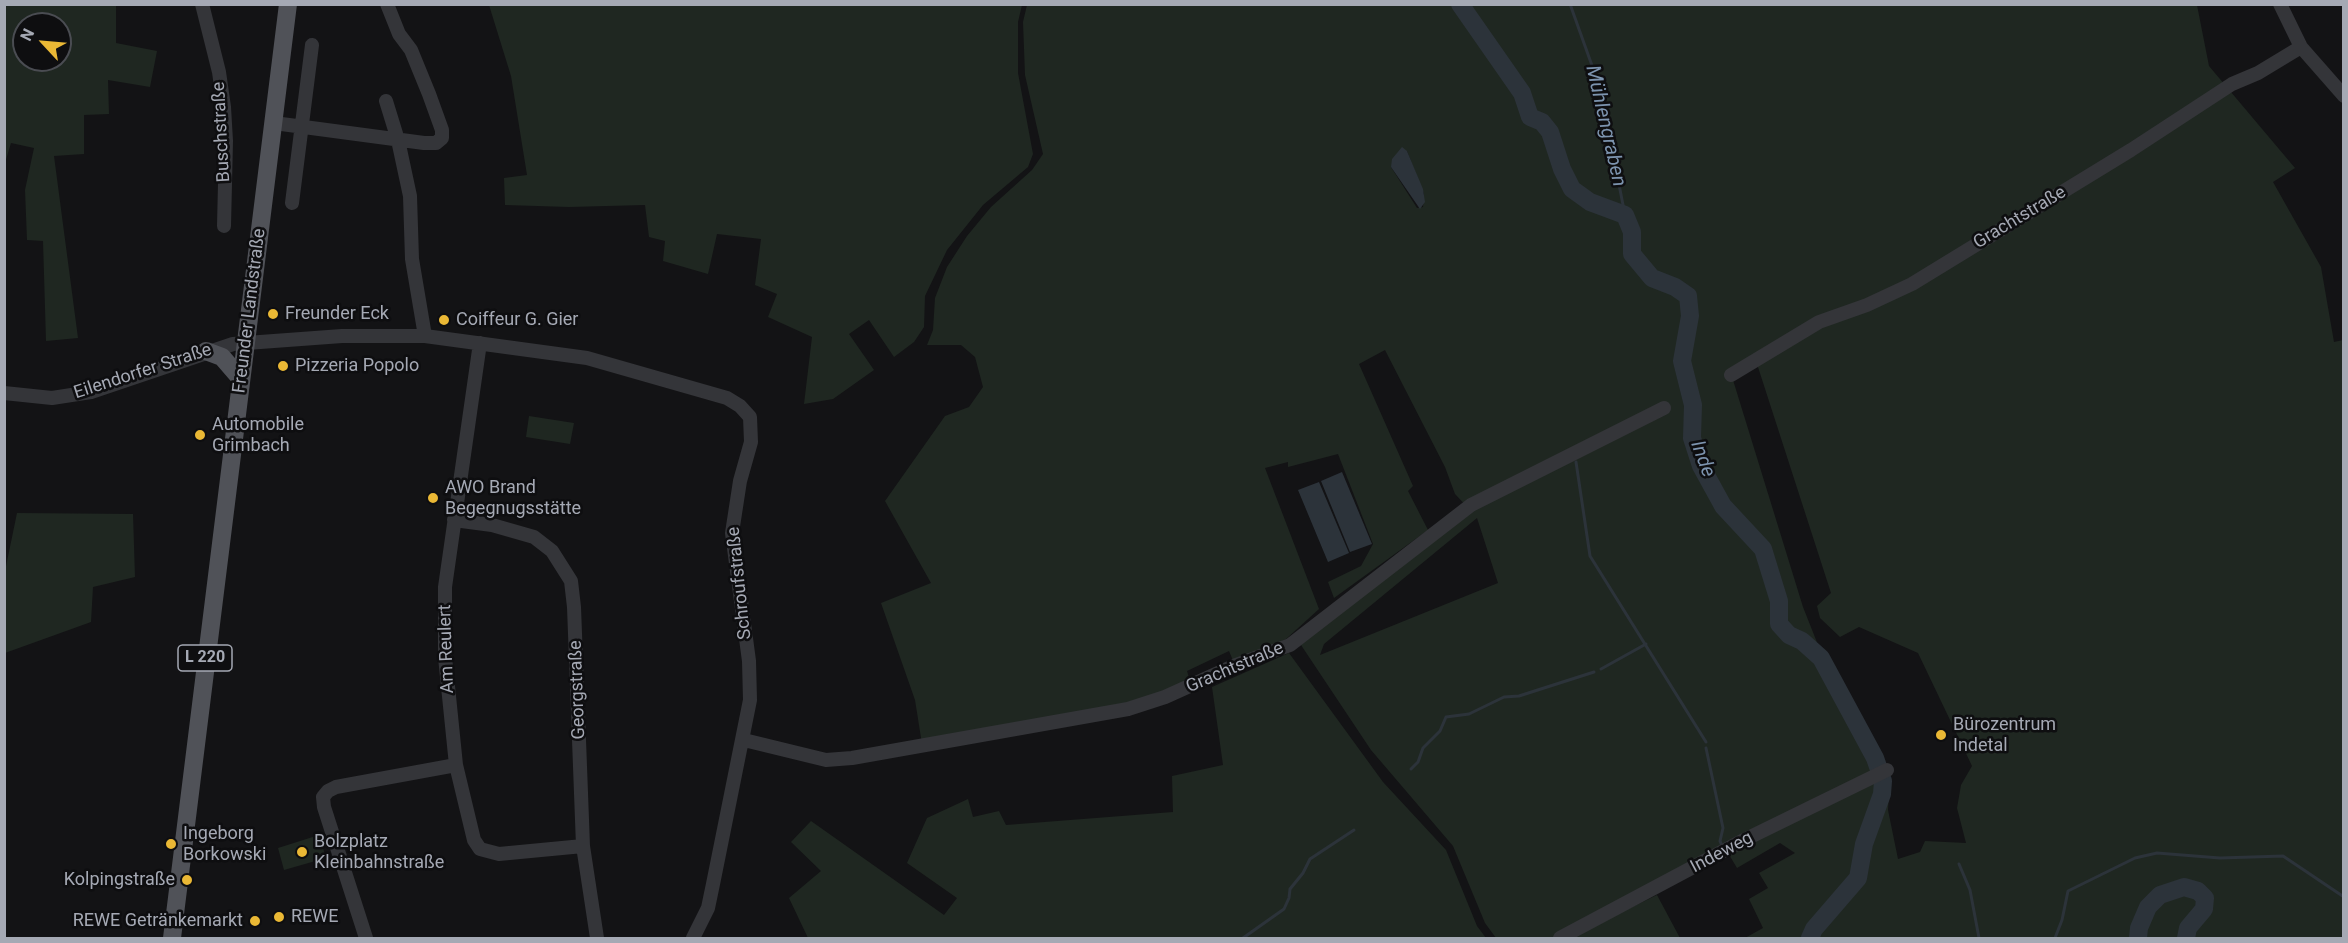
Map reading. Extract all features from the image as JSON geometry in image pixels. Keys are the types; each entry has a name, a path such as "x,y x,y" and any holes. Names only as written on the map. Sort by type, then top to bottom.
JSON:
{"main road":[{"name":"Freunder Landstraße","path":"172,939 288,4"},
{"path":"206,351 222,357 241,379"}],"street":[{"name":"Buschstraße","path":"202,4 219,72 224,107 226,141 224,225"},
{"path":"274,123 398,140 436,143 442,138 442,130 411,50 399,34 387,4"},
{"path":"2280,4 2301,46 2343,96"},
{"path":"292,203 312,45"},
{"name":"Grachtstraße","path":"1731,375 1819,322 1868,305 1912,284 2145,141 2232,84 2258,73 2301,46"},
{"path":"386,101 398,140 410,196 412,259 425,336"},
{"name":"Schroufstraße","path":"246,343 342,336 425,336 587,358 727,398 740,406 750,417 751,442 740,481 732,533 749,661 750,700 744,740 708,908 693,939"},
{"name":"Eilendorfer Straße","path":"4,393 52,399 91,392 206,351 246,343"},
{"name":"Am Reulert","path":"480,343 445,587 445,657 456,765 474,840 480,849 499,854 583,846"},
{"name":"Grachtstraße","path":"744,740 826,760 852,758 1128,709 1165,697 1290,645 1471,505 1664,408"},
{"name":"Georgstraße","path":"454,520 492,525 534,537 552,551 571,581 576,649 583,846 597,939"},
{"path":"366,939 324,807 323,797 336,787 456,765"},
{"name":"Indeweg","path":"1560,939 1744,840 1887,770"}],"shaded area":[{"path":"5,4 116,5 116,43 157,51 150,87 108,80 109,114 84,115 84,154 54,156 78,338 46,341 43,241 27,240 25,190 34,148 11,143 5,163"},
{"path":"489,5 1022,5 1018,22 1018,73 1033,154 1028,167 983,205 947,250 925,296 924,327 914,342 894,357 869,320 849,334 874,370 833,399 804,404 812,337 768,317 777,294 755,285 761,239 717,234 708,274 663,261 665,241 649,237 645,205 569,207 505,205 504,178 527,175 511,76"},
{"path":"1027,5 2197,5 2209,66 2295,168 2273,182 2321,267 2334,342 2343,340 2343,938 1745,938 1763,928 1749,899 1768,888 1759,873 1795,853 1780,843 1737,868 1728,853 1556,938 1496,938 1485,923 1453,846 1371,750 1299,642 1470,510 1455,494 1445,467 1385,350 1359,364 1413,486 1408,491 1428,530 1334,598 1328,582 1361,566 1373,544 1338,454 1288,467 1288,462 1265,468 1319,609 1286,639 1234,663 1229,651 1187,671 1191,684 1128,708 922,744 915,700 881,603 931,583 885,501 945,416 969,407 983,387 975,357 961,345 927,345 933,330 935,298 947,267 967,236 991,207 1032,170 1043,154 1025,75 1023,22","holes":["1407,151 1424,194 1423,207 1417,208 1391,167","1757,364 1831,593 1817,606 1820,618 1840,637 1859,627 1918,653 1972,766 1961,785 1957,808 1966,843 1925,841 1920,852 1898,859 1888,810 1890,774 1831,660 1820,650 1803,607 1733,380","1477,518 1498,583 1320,655 1324,644"]},
{"path":"1402,147 1407,151 1423,189 1425,202 1420,209 1391,167 1392,159"},
{"path":"529,416 574,423 570,444 526,437"},
{"path":"1342,472 1372,544 1350,552 1321,481"},
{"path":"1319,482 1349,553 1328,562 1298,490"},
{"path":"17,513 133,514 135,577 93,587 91,622 5,653 5,571"},
{"path":"1289,653 1383,782 1446,850 1477,926 1486,938 808,938 789,898 821,871 791,842 811,821 944,915 957,898 907,863 927,818 968,799 973,817 999,811 1006,825 1173,812 1172,776 1223,765 1212,687"},
{"name":"Bolzplatz Kleinbahnstraße","path":"319,835 326,858 284,870 278,848"},
{"path":"1657,895 1680,938 1568,938"}],"waterway":[{"name":"Inde","path":"1460,4 1522,93 1530,117 1542,122 1550,132 1562,169 1572,189 1590,202 1625,215 1632,232 1632,254 1652,278 1675,287 1688,296 1690,316 1682,361 1693,405 1692,438 1701,466 1723,506 1763,549 1779,601 1779,624 1789,635 1802,641 1821,658 1875,758 1883,781 1882,794 1864,844 1858,878 1814,929 1810,938"},
{"name":"Mühlengraben","path":"1570,4 1600,88 1625,215"},
{"path":"1576,462 1590,556 1706,742"},
{"path":"1601,669 1646,644"},
{"path":"1411,769 1418,762 1423,748 1440,731 1446,717 1469,714 1504,697 1519,696 1594,672"},
{"path":"1706,748 1723,828 1720,841 1722,846"},
{"path":"1243,938 1284,909 1290,889 1303,873 1310,859 1354,830"},
{"path":"2055,938 2062,920 2068,891 2135,858 2157,853 2220,858 2283,856 2344,897"},
{"path":"1959,864 1970,890 1979,938"},
{"name":"Inde","path":"2138,938 2139,928 2148,907 2160,895 2184,887 2198,891 2205,898 2204,909 2188,928 2186,938"}],"place":[{"name":"Freunder Eck","path":"273,314"},
{"name":"Coiffeur G. Gier","path":"444,320"},
{"name":"Pizzeria Popolo","path":"283,366"},
{"name":"Automobile Grimbach","path":"200,435"},
{"name":"AWO Brand Begegnugsstätte","path":"433,498"},
{"name":"Bürozentrum Indetal","path":"1941,735"},
{"name":"Ingeborg Borkowski","path":"171,844"},
{"name":"Bolzplatz Kleinbahnstraße","path":"302,852"},
{"name":"Kolpingstraße","path":"187,880"},
{"name":"REWE","path":"279,917"},
{"name":"REWE Getränkemarkt","path":"255,921"}]}
